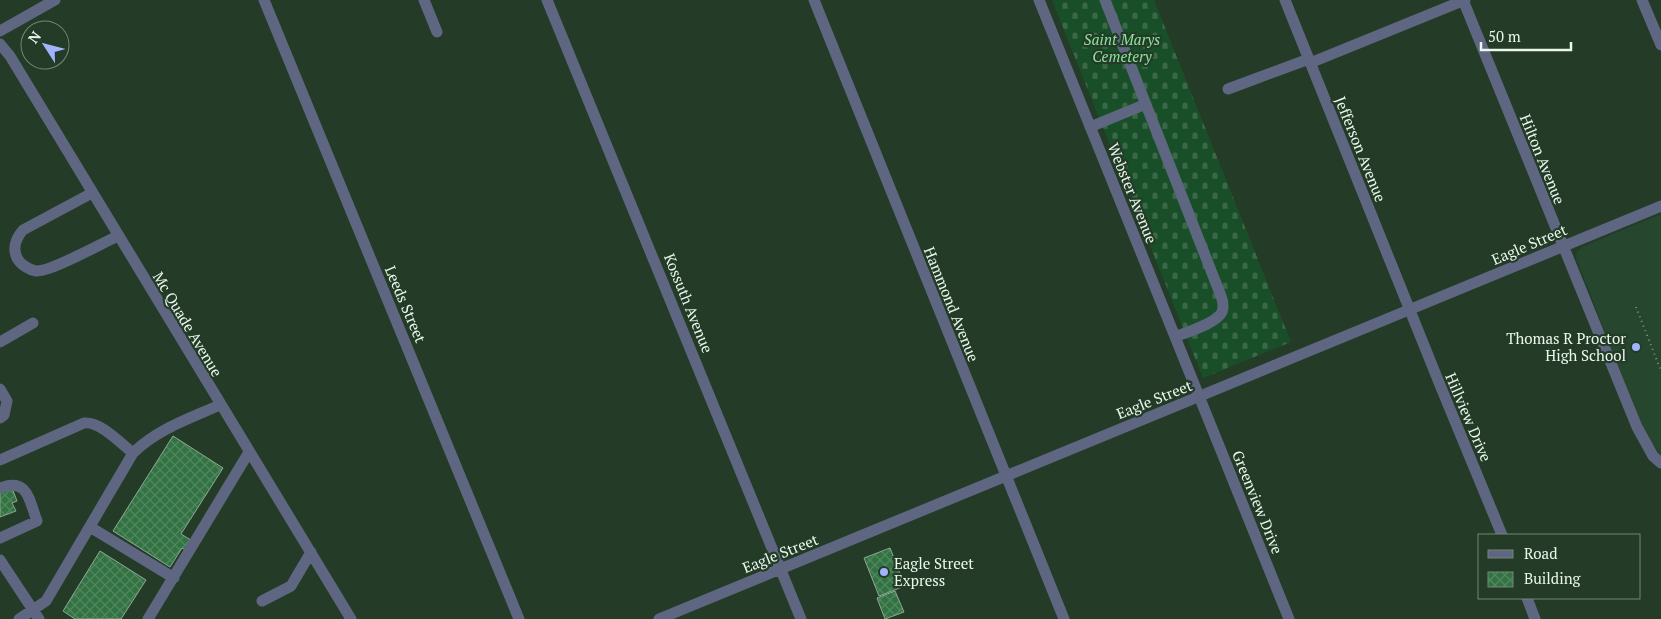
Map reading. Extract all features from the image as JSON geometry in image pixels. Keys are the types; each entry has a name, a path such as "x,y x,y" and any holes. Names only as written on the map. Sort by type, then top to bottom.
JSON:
{"street":[{"path":"0,31 55,0"},
{"name":"Leeds Street","path":"264,0 519,619"},
{"path":"424,0 437,32"},
{"name":"Kossuth Avenue","path":"547,0 801,619"},
{"name":"Hammond Avenue","path":"814,0 1064,619"},
{"name":"Webster Avenue","path":"1039,0 1200,396"},
{"path":"1105,0 1222,296 1222,311 1217,319 1176,337"},
{"name":"Jefferson Avenue","path":"1285,0 1410,310"},
{"path":"1228,89 1309,61 1464,0"},
{"name":"Hilton Avenue","path":"1464,0 1637,428 1653,456 1661,463"},
{"path":"1642,0 1661,45"},
{"name":"Mc Quade Avenue","path":"0,44 10,56 351,619"},
{"path":"1090,127 1146,104"},
{"path":"92,193 24,230 17,238 15,249 18,260 27,268 37,271 56,265 118,236"},
{"name":"Eagle Street","path":"659,619 1661,206"},
{"name":"Hillview Drive","path":"1410,310 1502,534"},
{"path":"0,342 33,323"},
{"path":"0,389 6,401 4,415 0,418"},
{"name":"Greenview Drive","path":"1200,396 1289,619"},
{"path":"20,619 36,615 46,601 133,453 147,440 166,429 220,405"},
{"path":"0,460 84,423 98,425 133,453"},
{"path":"148,619 249,452"},
{"path":"0,488 11,484 22,488 26,493 37,521 0,538"},
{"path":"90,527 174,578"},
{"path":"262,601 291,586 310,552"},
{"path":"0,560 36,615"},
{"path":"1527,599 1535,619"}],"path":[{"path":"1636,307 1661,371"}],"shaded area":[{"name":"Thomas R Proctor High School","path":"1661,214 1661,456 1644,431 1576,258 1577,252 1582,247"}],"green space":[{"name":"Saint Marys Cemetery","path":"1052,0 1154,0 1291,342 1203,378"}],"building":[{"path":"173,436 223,468 181,534 194,542 188,551 182,548 170,567 113,531"},
{"path":"12,488 17,501 12,503 16,511 0,517 0,493"},
{"name":"Eagle Street Express","path":"890,548 905,586 879,596 864,558"},
{"path":"100,551 146,580 121,619 75,619 63,611"},
{"path":"895,591 904,612 885,619 877,598"}],"place":[{"name":"Thomas R Proctor High School","path":"1636,347"},
{"name":"Eagle Street Express","path":"884,572"}]}
